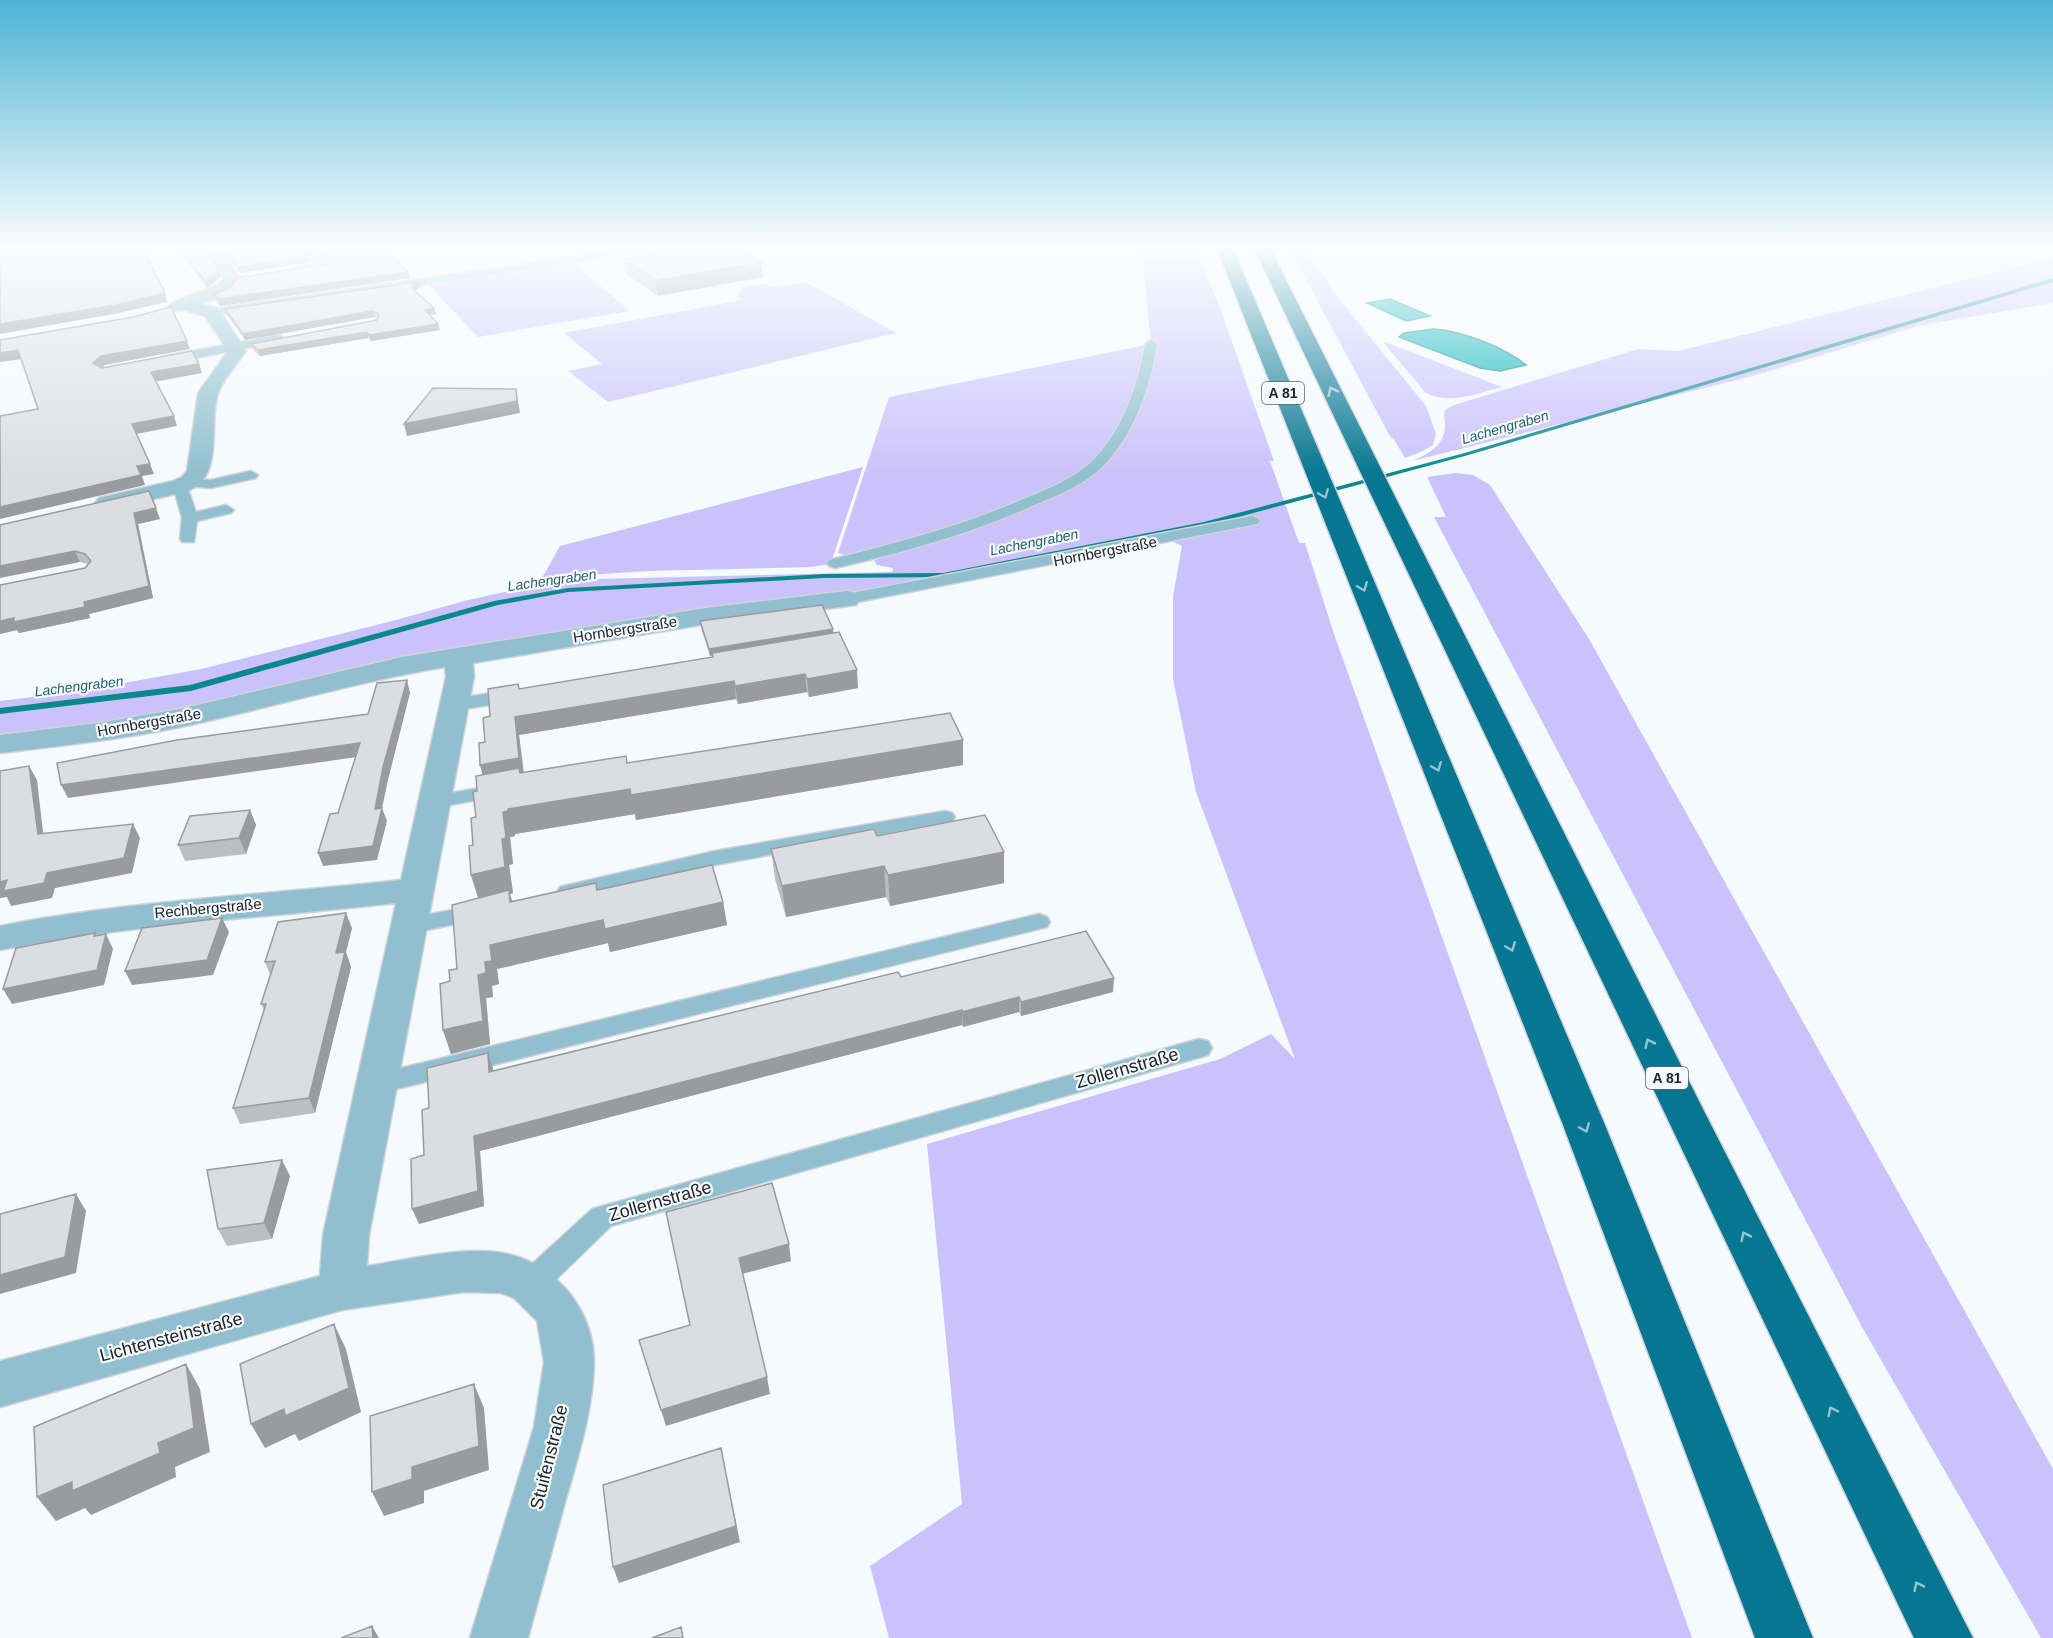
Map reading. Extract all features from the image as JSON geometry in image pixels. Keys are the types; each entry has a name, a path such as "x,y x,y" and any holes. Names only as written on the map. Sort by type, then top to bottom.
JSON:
{"highway":[{"name":"A 81","path":"1255,322 1584,1125 1784,1638"},
{"name":"A 81","path":"1298,322 1684,1113 1944,1638"}],"street":[{"path":"87,508 185,484 198,472 208,393 237,351 219,322"},
{"name":"Hornbergstraße","path":"0,744 99,732 180,718 395,667 706,616 847,599"},
{"path":"458,657 460,677 346,1235 342,1290 464,1272 503,1272 531,1284"},
{"name":"Rechbergstraße","path":"0,938 153,912 352,897 417,889"},
{"name":"Stuifenstraße","path":"499,1638 560,1427 569,1362 564,1329 555,1308 531,1284"},
{"name":"Lichtensteinstraße","path":"0,1384 342,1290"}],"lane":[{"path":"152,362 293,336"},
{"path":"835,563 888,552 954,532 1012,510 1083,476 1101,461 1118,438 1145,376 1152,344"},
{"path":"188,538 190,518 185,484 211,484 251,475"},
{"path":"190,518 226,510"},
{"name":"Hornbergstraße","path":"847,599 1252,521"},
{"path":"454,705 529,693"},
{"path":"434,802 522,787"},
{"path":"543,897 716,858 945,817"},
{"path":"409,926 498,908"},
{"path":"378,1082 1039,922"},
{"name":"Zollernstraße","path":"531,1284 602,1217 1199,1048"}],"shaded area":[{"path":"464,322 563,322 478,337"},
{"path":"621,322 877,322 896,333 608,402 568,371 602,364 564,333"},
{"path":"1149,322 1225,322 1274,461 1270,461 1299,543 1305,543 1334,634 1692,1638 889,1638 870,1566 962,1504 927,1144 1220,1059 1271,1034 1295,1059 1196,792 1173,679 1173,596 1182,546 1163,537 918,583 138,719 0,738 0,701 80,691 201,669 531,586 594,579 892,572 893,568 877,565 874,561 887,553 852,557 838,553 889,397 1151,344"},
{"path":"1329,322 1358,322 1426,406 1436,434 1433,445 1405,458 1391,438"},
{"path":"1793,322 1939,322 1918,326 1920,323 1915,327 1749,377 1412,461 1430,452 1439,443 1445,431 1445,410 1454,405 1638,349 1678,351"},
{"path":"1383,342 1502,387 1464,397 1434,396 1425,392"},
{"path":"863,467 833,557 835,563 812,567 648,571 542,578 560,546"},
{"path":"1455,473 1473,475 1490,485 1589,639 2053,1469 2053,1638 2041,1638 1862,1327 1434,517 1446,517 1427,477"}],"water":[{"path":"1434,329 1482,341 1517,358 1526,365 1500,371 1480,368 1399,337 1404,333"}],"building":[{"path":"102,322 178,322 187,341 101,356 93,363 102,368 192,351 199,364 151,372 174,416 132,424 150,464 137,466 141,475 0,507 0,416 38,409 18,350 0,353 0,340"},
{"path":"235,322 308,322 243,334"},
{"path":"364,322 438,324 369,335 367,332 258,350 251,344"},
{"path":"433,388 516,389 517,401 404,424"},
{"path":"149,491 156,508 134,513 149,586 84,602 85,607 14,622 14,618 0,621 0,585 85,568 91,561 85,554 75,551 0,566 0,525"},
{"path":"822,605 833,629 709,649 700,621"},
{"path":"839,632 857,670 807,679 805,674 735,686 734,681 515,717 519,758 480,765 479,743 485,742 483,718 490,716 488,689 518,684 519,689 713,657 712,653"},
{"path":"407,680 383,767 375,809 382,808 373,846 318,853 330,814 338,813 360,743 61,785 57,763 177,740 368,714 377,683"},
{"path":"950,713 963,740 631,795 630,789 508,809 503,812 506,838 502,839 505,867 471,875 469,846 473,845 471,818 476,817 473,792 477,791 476,776 519,768 520,773 626,756 627,763"},
{"path":"29,766 38,834 133,824 124,858 47,873 44,883 3,891 7,880 0,882 0,771"},
{"path":"250,810 239,838 178,845 190,816"},
{"path":"985,815 1004,852 888,875 884,866 782,886 771,849 874,829 877,836"},
{"path":"712,865 723,902 605,929 603,920 490,945 492,961 485,962 486,973 478,975 483,1021 443,1030 440,984 450,981 449,970 457,969 452,905 509,890 510,902 596,883 597,890"},
{"path":"346,913 336,953 345,952 309,1098 233,1108 266,1004 261,1004 275,961 265,962 278,922"},
{"path":"222,918 207,960 125,971 142,928"},
{"path":"1086,931 1114,978 1021,1002 1019,997 962,1012 962,1010 474,1136 478,1191 412,1209 411,1159 424,1155 422,1110 429,1108 427,1068 488,1053 489,1072 898,972 901,977"},
{"path":"95,933 94,936 106,934 97,970 3,989 16,948"},
{"path":"282,1160 264,1223 218,1229 207,1170"},
{"path":"772,1183 789,1244 739,1258 767,1377 661,1410 639,1340 690,1325 666,1212"},
{"path":"76,1194 65,1257 0,1275 0,1214"},
{"path":"334,1324 349,1388 285,1416 284,1409 251,1424 240,1364"},
{"path":"186,1364 194,1428 158,1443 160,1453 72,1491 72,1482 37,1497 34,1427"},
{"path":"474,1384 479,1446 412,1467 412,1479 372,1492 370,1416"},
{"path":"721,1448 736,1526 613,1567 603,1485"},
{"path":"372,1626 373,1638 341,1638"},
{"path":"681,1627 683,1638 652,1638"}],"waterway":[{"name":"Lachengraben","path":"0,711 191,688 497,603 568,590 824,576 943,575 1151,535 1205,524 1463,455 1910,322"}]}
